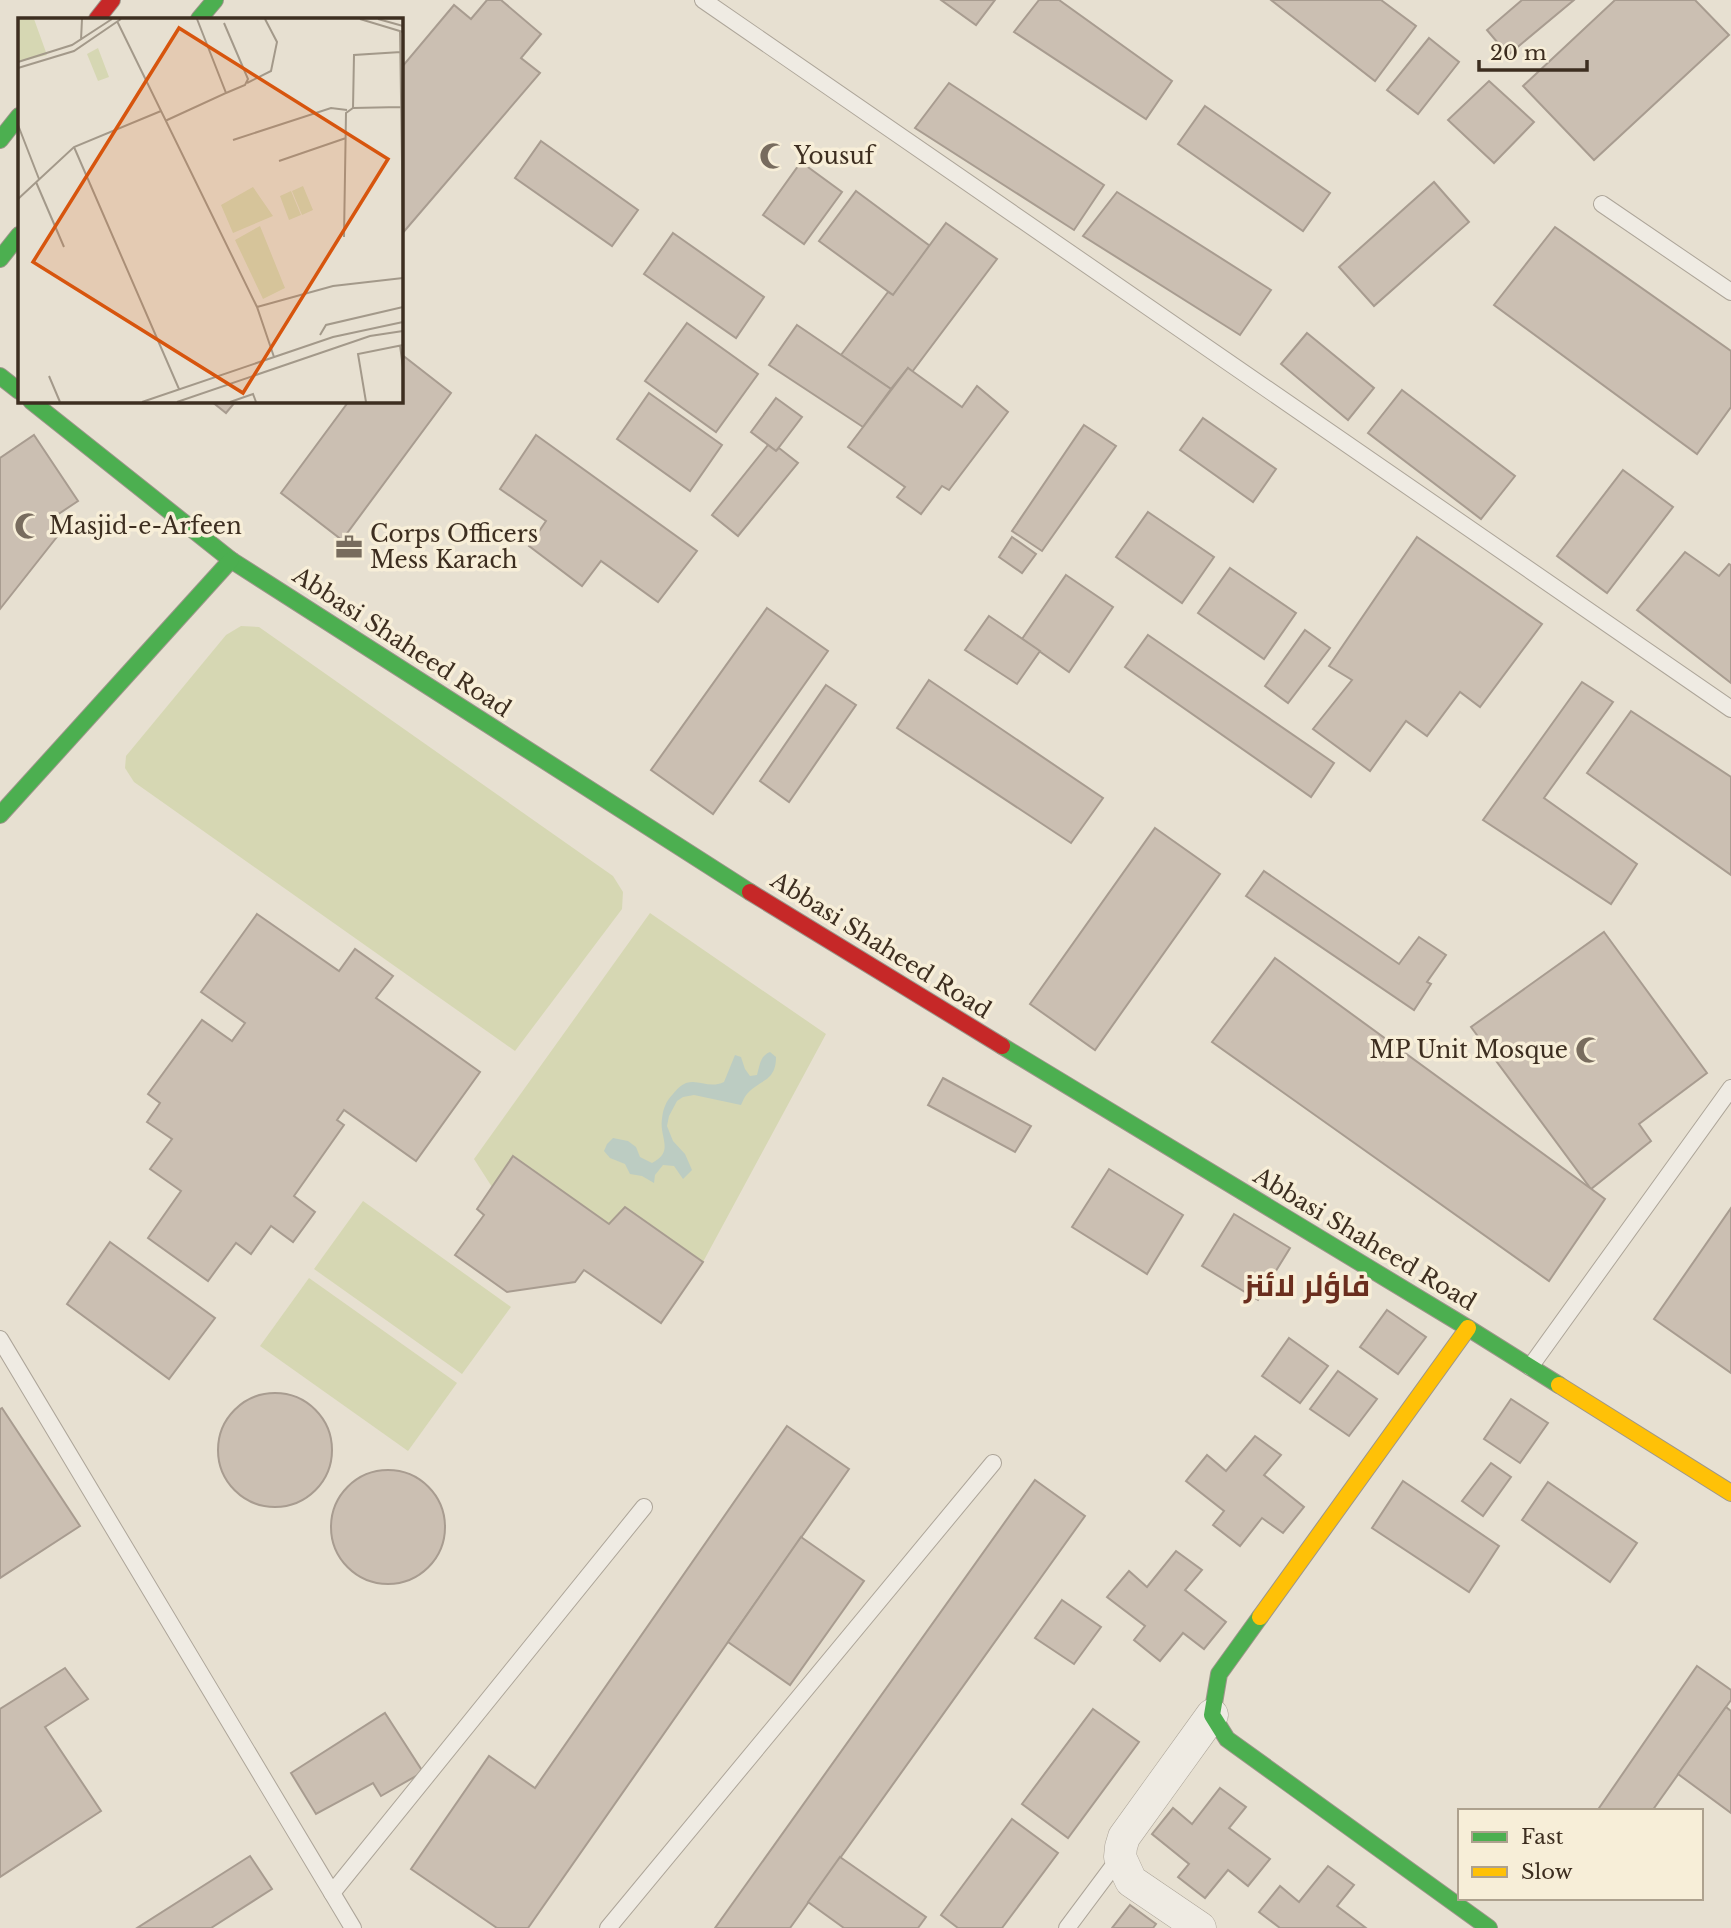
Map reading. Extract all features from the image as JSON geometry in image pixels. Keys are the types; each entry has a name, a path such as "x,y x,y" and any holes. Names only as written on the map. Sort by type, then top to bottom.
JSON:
{"main road":[{"path":"98,18 112,0"},
{"path":"200,18 215,0"},
{"path":"0,140 18,117"},
{"path":"0,259 18,236"},
{"path":"0,376 18,390"},
{"name":"Abbasi Shaheed Road","path":"32,402 230,560 818,935 1468,1328 1731,1493"},
{"path":"0,815 230,560"},
{"path":"1468,1328 1219,1674 1212,1715 1227,1739 1489,1928"}],"street":[{"path":"1200,1928 1131,1881 1120,1857 1125,1837 1212,1715"}],"lane":[{"path":"703,0 1731,709"},
{"path":"1602,204 1731,292"},
{"path":"1530,1367 1731,1088"},
{"path":"0,1339 353,1928"},
{"path":"608,1928 993,1463"},
{"path":"332,1892 644,1507"},
{"path":"1067,1928 1120,1857"}],"green space":[{"path":"241,626 259,627 613,876 623,892 622,909 515,1051 134,782 125,768 126,756 226,635"},
{"path":"650,913 826,1034 703,1262 625,1207 609,1224 514,1157 492,1187 474,1159"},
{"path":"363,1201 511,1307 462,1374 314,1269"},
{"path":"309,1278 457,1383 408,1451 260,1346"}],"shaded area":[{"path":"770,1052 776,1057 773,1071 747,1094 741,1105 694,1095 677,1101 667,1126 673,1141 685,1154 692,1170 683,1179 674,1166 663,1165 655,1175 654,1183 642,1176 630,1174 625,1164 610,1158 604,1151 613,1138 628,1141 636,1147 640,1157 652,1163 663,1154 663,1112 668,1099 677,1089 691,1082 714,1085 724,1082 735,1055 741,1057 750,1076 757,1075 762,1058"}],"building":[{"path":"487,0 501,0 541,34 521,58 540,73 402,234 402,67 454,5 471,19"},
{"path":"941,0 995,0 976,25"},
{"path":"1039,0 1059,0 1172,81 1146,119 1014,32"},
{"path":"1271,0 1381,0 1416,26 1375,81"},
{"path":"1522,0 1574,0 1508,55 1487,30"},
{"path":"1615,0 1695,0 1729,35 1594,160 1523,86"},
{"path":"1429,38 1459,62 1418,114 1387,90"},
{"path":"1489,81 1534,122 1494,163 1448,120"},
{"path":"949,83 1104,185 1074,230 915,128"},
{"path":"1205,106 1330,193 1303,231 1178,144"},
{"path":"541,141 638,210 612,246 515,178"},
{"path":"801,162 842,192 804,244 763,215"},
{"path":"1434,182 1469,222 1374,306 1339,267"},
{"path":"856,191 930,246 893,295 819,241"},
{"path":"1117,192 1271,290 1240,335 1083,236"},
{"path":"946,223 997,259 912,372 908,368 891,389 841,355 888,292 893,295"},
{"path":"1555,227 1731,351 1731,407 1697,454 1494,305"},
{"path":"673,233 764,297 736,338 644,274"},
{"path":"687,323 758,374 716,432 645,381"},
{"path":"797,325 891,389 863,427 769,365"},
{"path":"1307,333 1374,388 1348,420 1281,364"},
{"path":"402,355 451,393 342,540 281,493 348,402 402,402"},
{"path":"908,368 962,407 977,386 1008,412 949,490 942,486 921,514 897,497 905,487 848,447"},
{"path":"1402,390 1515,476 1481,519 1368,433"},
{"path":"649,393 722,445 690,491 617,439"},
{"path":"776,398 802,417 776,451 751,432"},
{"path":"212,402 235,402 226,413"},
{"path":"1203,418 1276,469 1253,502 1180,450"},
{"path":"1084,425 1116,446 1042,551 1012,531"},
{"name":"Masjid-e-Arfeen","path":"34,435 78,501 51,519 60,533 0,609 0,458"},
{"path":"536,435 697,551 658,602 601,561 582,586 529,546 546,521 500,489"},
{"path":"768,445 776,451 779,448 798,463 738,536 712,515"},
{"path":"1623,470 1673,507 1607,593 1557,556"},
{"path":"1148,512 1214,557 1182,603 1116,557"},
{"path":"1012,537 1036,554 1022,573 999,557"},
{"path":"1417,537 1542,624 1480,707 1460,692 1427,736 1406,721 1370,771 1313,729 1352,680 1329,666"},
{"path":"1685,552 1719,576 1731,565 1731,683 1637,610"},
{"path":"1230,568 1296,613 1264,659 1198,613"},
{"path":"1066,575 1113,607 1069,672 1022,639"},
{"path":"767,608 828,651 713,814 651,770"},
{"path":"989,616 1040,651 1017,684 965,650"},
{"path":"1305,630 1330,648 1288,703 1265,686"},
{"path":"1148,635 1334,763 1311,797 1125,667"},
{"path":"929,680 1103,798 1071,843 897,728"},
{"path":"1582,682 1613,702 1544,798 1637,864 1611,904 1483,820"},
{"path":"826,685 856,705 789,802 760,781"},
{"path":"1631,711 1731,777 1731,875 1587,773"},
{"path":"1155,828 1220,874 1095,1050 1030,1004"},
{"path":"1264,871 1399,964 1419,937 1446,955 1427,982 1431,984 1414,1010 1246,896"},
{"path":"257,914 339,971 355,949 393,976 376,998 480,1072 416,1161 344,1110 337,1120 344,1125 294,1196 315,1212 293,1242 271,1226 251,1254 236,1243 208,1281 148,1238 181,1191 150,1169 172,1139 147,1122 160,1103 148,1094 202,1020 232,1041 245,1023 201,992"},
{"name":"MP Unit Mosque","path":"1604,932 1707,1073 1639,1124 1651,1141 1591,1189 1471,1027"},
{"path":"1275,958 1605,1199 1549,1281 1212,1042"},
{"path":"943,1078 1031,1126 1015,1152 928,1105"},
{"path":"513,1156 609,1224 625,1207 703,1262 661,1323 584,1270 575,1282 507,1292 455,1255 484,1215 477,1209"},
{"path":"1109,1169 1183,1215 1147,1274 1072,1227"},
{"path":"1731,1208 1731,1373 1654,1319"},
{"path":"1234,1214 1290,1248 1258,1300 1202,1266"},
{"path":"110,1242 215,1318 169,1379 67,1304"},
{"path":"1387,1310 1426,1337 1398,1374 1360,1347"},
{"path":"1289,1338 1328,1366 1300,1403 1262,1376"},
{"path":"1338,1371 1377,1399 1349,1436 1310,1409"},
{"path":"275,1393 297,1397 315,1410 328,1428 332,1450 328,1472 315,1490 297,1503 275,1507 253,1503 235,1490 222,1472 218,1450 222,1428 235,1410 253,1397"},
{"path":"1511,1399 1548,1423 1520,1463 1484,1439"},
{"path":"2,1408 80,1526 0,1578 0,1409"},
{"path":"787,1426 849,1469 528,1928 497,1928 411,1869 489,1756 535,1788"},
{"path":"1255,1436 1281,1455 1264,1475 1304,1507 1283,1533 1262,1518 1240,1546 1213,1525 1224,1511 1186,1481 1207,1455 1226,1471"},
{"path":"1491,1463 1511,1477 1483,1516 1462,1501"},
{"path":"388,1470 410,1474 428,1487 441,1505 445,1527 441,1549 428,1567 410,1580 388,1584 366,1580 348,1567 335,1549 331,1527 335,1505 348,1487 366,1474"},
{"path":"1035,1480 1085,1516 790,1928 715,1928"},
{"path":"1403,1481 1499,1546 1469,1592 1372,1528"},
{"path":"1548,1482 1637,1543 1610,1582 1522,1520"},
{"path":"801,1537 864,1581 790,1685 728,1642"},
{"path":"1176,1551 1202,1570 1185,1590 1226,1622 1204,1649 1183,1633 1160,1661 1134,1640 1145,1626 1107,1597 1129,1571 1147,1587"},
{"path":"1062,1600 1101,1627 1074,1664 1035,1638"},
{"path":"1697,1666 1731,1690 1731,1700 1653,1809 1598,1809"},
{"path":"65,1668 88,1699 45,1727 101,1811 0,1877 0,1709"},
{"path":"1726,1707 1731,1711 1731,1813 1678,1774"},
{"path":"1093,1709 1139,1742 1068,1838 1022,1804"},
{"path":"385,1713 423,1772 381,1796 373,1783 316,1814 291,1773"},
{"path":"1220,1788 1246,1807 1229,1828 1270,1859 1248,1886 1228,1870 1205,1898 1178,1877 1189,1864 1152,1834 1173,1808 1192,1824"},
{"path":"1012,1819 1058,1853 1002,1928 958,1928 941,1915"},
{"path":"250,1856 272,1889 211,1928 137,1928"},
{"path":"840,1857 926,1917 918,1928 844,1928 808,1902"},
{"path":"1328,1866 1354,1885 1337,1906 1366,1928 1280,1928 1259,1912 1280,1886 1299,1902"},
{"path":"1130,1905 1156,1924 1153,1928 1112,1928"}],"traffic: fast":[{"path":"200,18 215,0"},
{"path":"0,140 18,117"},
{"path":"0,259 18,236"},
{"path":"0,376 18,390"},
{"path":"32,402 231,560 750,892"},
{"path":"0,815 231,560"},
{"path":"1002,1046 1559,1385"},
{"path":"1260,1617 1219,1674 1212,1715 1227,1739 1489,1928"}],"traffic: slow":[{"path":"1260,1617 1468,1328"},
{"path":"1559,1385 1731,1493"}],"traffic: jam":[{"path":"98,18 112,0"},
{"path":"750,892 1002,1046"}],"place":[{"name":"Yousuf","path":"773,156"},
{"name":"Masjid-e-Arfeen","path":"28,526"},
{"name":"Corps Officers Mess Karach","path":"349,547"},
{"name":"MP Unit Mosque","path":"1589,1050"}],"district":[{"name":"فاؤلر لائنز","path":"1307,1285"}]}
